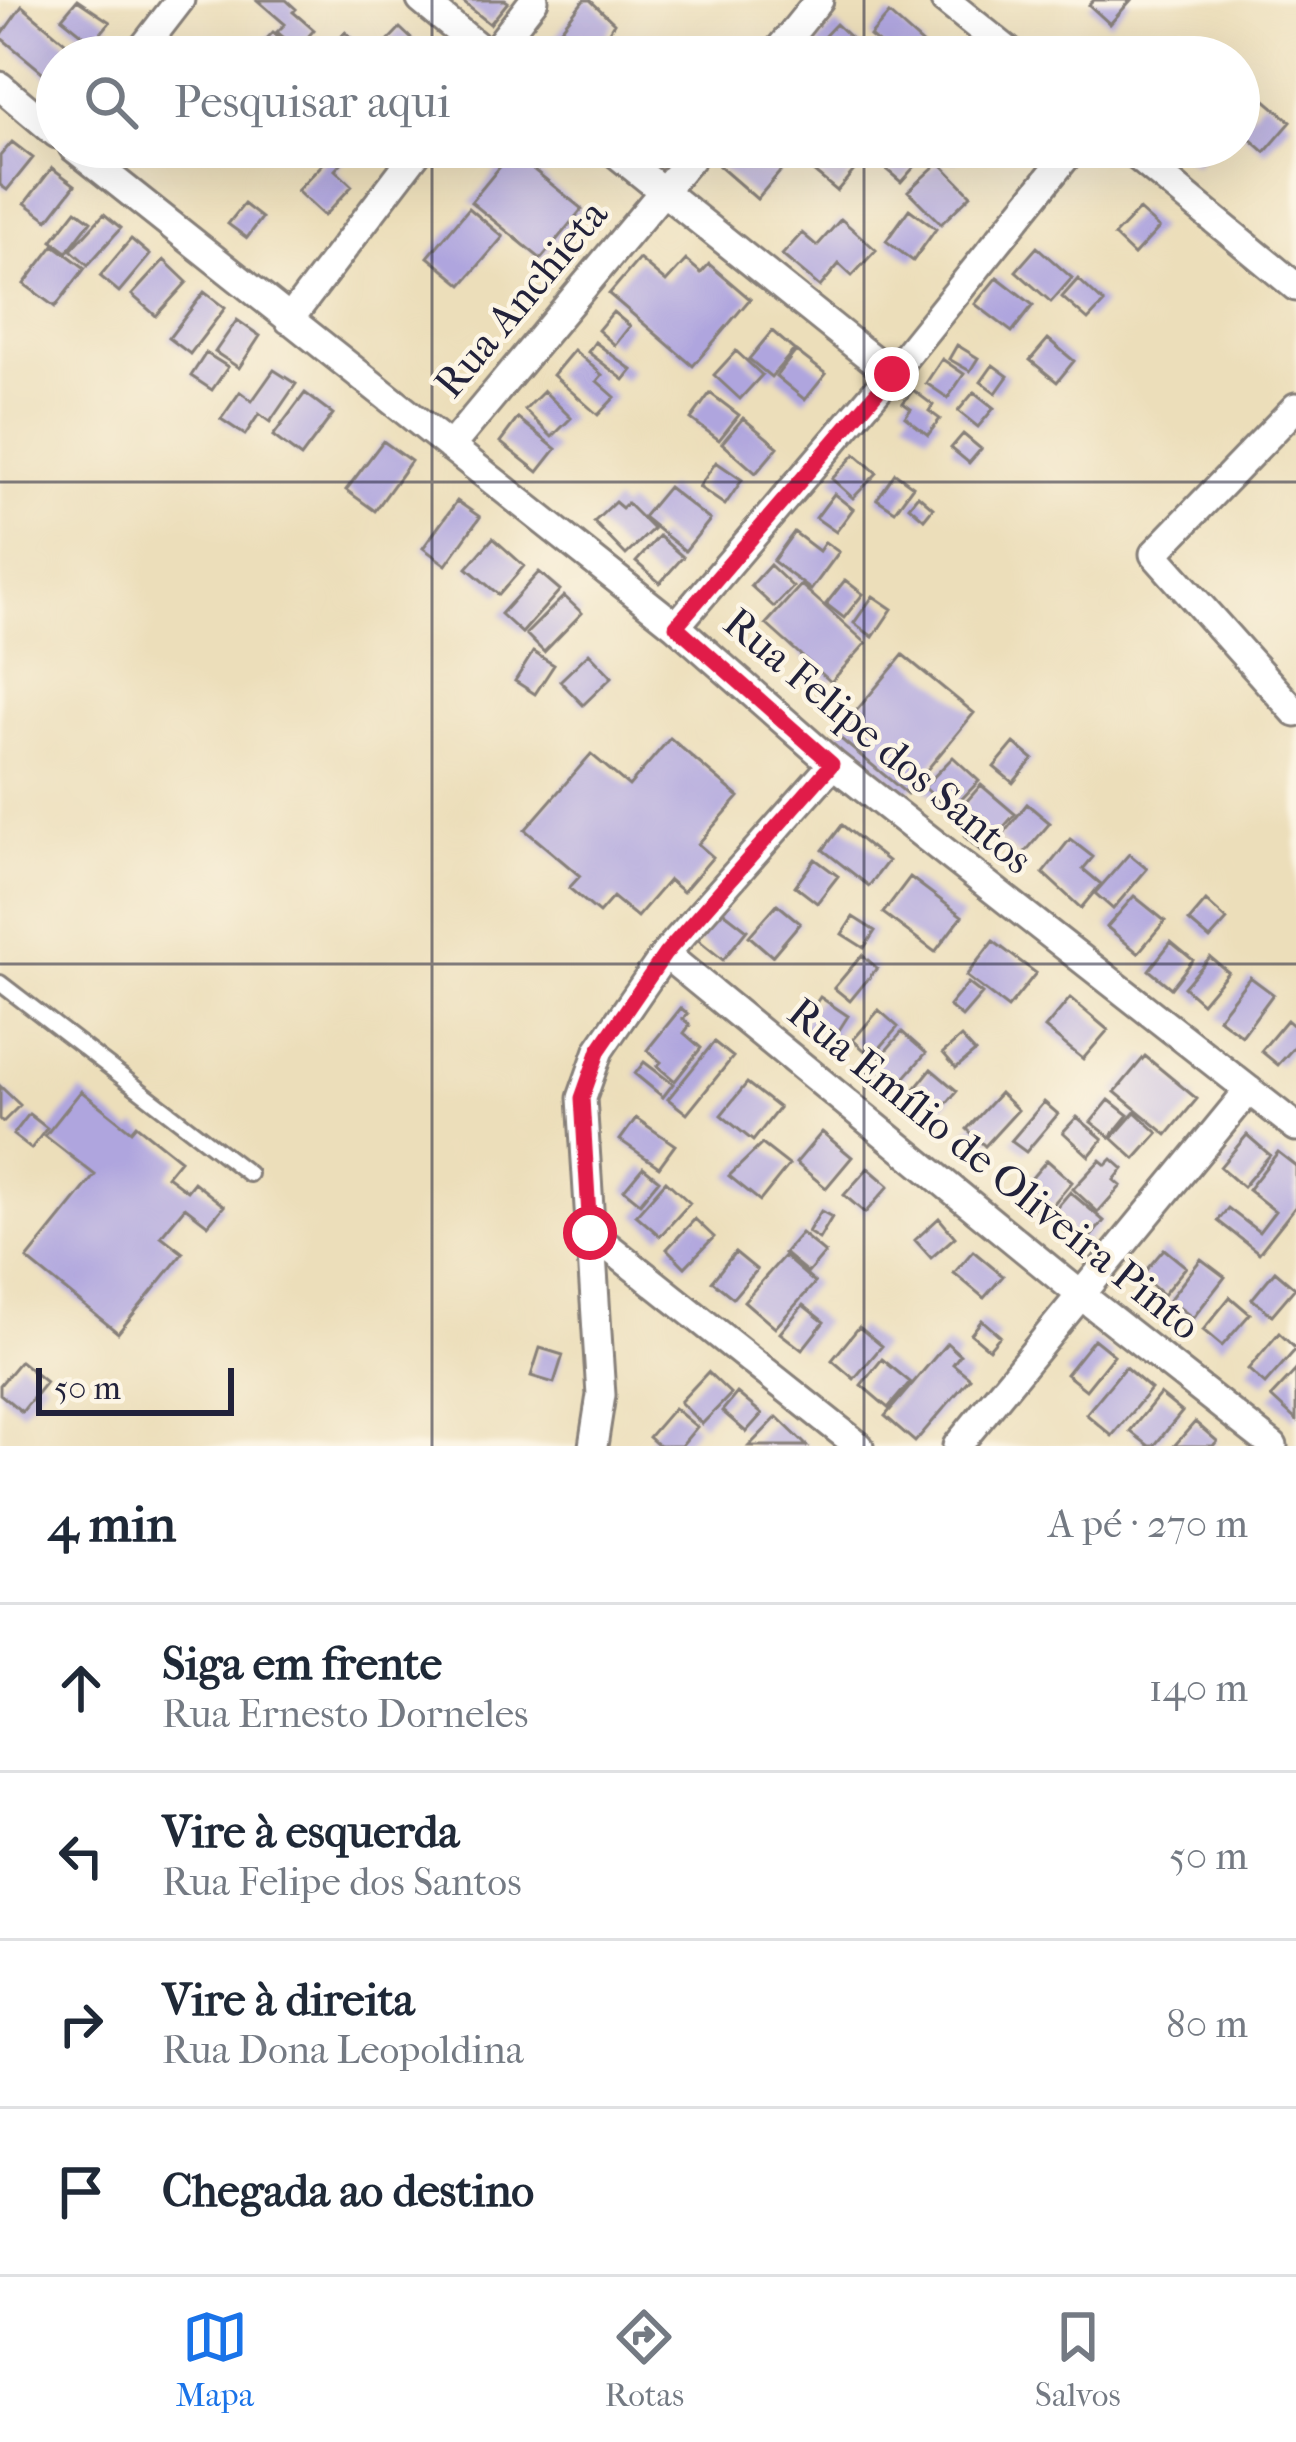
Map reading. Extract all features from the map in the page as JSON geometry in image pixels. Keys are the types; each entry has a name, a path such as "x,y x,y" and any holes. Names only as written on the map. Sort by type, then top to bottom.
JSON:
{"street":[{"path":"152,36 180,0"},
{"path":"421,0 465,36"},
{"path":"506,36 534,0"},
{"path":"790,36 819,0"},
{"path":"945,0 990,36"},
{"path":"0,86 36,116"},
{"name":"Rua Felipe dos Santos","path":"99,168 676,626 832,764 1296,1127"},
{"path":"289,320 406,168"},
{"path":"636,168 892,374"},
{"name":"Rua Anchieta","path":"450,447 683,168"},
{"path":"676,626 892,374 1057,168"},
{"path":"1152,168 1296,287"},
{"path":"1296,407 1154,554 1296,713"},
{"path":"593,1446 601,1395 582,1098 599,1050 665,954 832,764"},
{"name":"Rua Emílio de Oliveira Pinto","path":"665,954 1082,1296 1274,1446"},
{"path":"957,1446 1249,1090"},
{"path":"590,1233 859,1446"}],"lane":[{"path":"0,983 249,1174"}],"building":[{"path":"77,0 110,22 99,36 84,36 62,18"},
{"path":"257,0 286,0 314,30 309,36 282,36 277,32 285,24"},
{"path":"466,0 505,0 508,2 490,24"},
{"path":"584,0 590,0 614,23 606,36 556,36"},
{"path":"1094,0 1131,0 1110,24 1089,5"},
{"path":"22,6 58,36 36,36 36,67 0,37"},
{"path":"889,14 914,36 870,36"},
{"path":"836,24 849,36 825,36"},
{"path":"1264,99 1291,122 1265,152 1260,148"},
{"path":"12,142 33,158 7,190 0,185 0,156"},
{"path":"52,168 75,185 48,220 25,203"},
{"path":"319,168 337,168 352,186 324,216 297,191"},
{"path":"499,168 532,168 582,209 541,259 471,202"},
{"path":"721,168 783,168 757,199"},
{"path":"809,168 856,168 837,191"},
{"path":"889,168 913,168 901,182"},
{"path":"933,168 945,168 971,195 941,224 908,191"},
{"path":"244,204 262,218 247,238 228,224"},
{"path":"469,208 503,237 462,285 428,257"},
{"path":"909,209 936,229 913,261 886,241"},
{"path":"76,210 91,221 67,252 52,241"},
{"path":"1139,210 1159,228 1134,255 1114,236"},
{"path":"104,214 121,228 88,265 71,250"},
{"path":"841,219 876,250 852,276 839,264 820,287 782,255 802,233 817,246"},
{"path":"131,239 150,255 119,292 100,276"},
{"path":"54,245 85,268 55,307 24,284"},
{"path":"1037,247 1072,278 1051,302 1016,271"},
{"path":"639,259 666,282 686,260 701,273 709,264 750,299 693,366 609,294"},
{"path":"164,260 187,282 156,316 132,295"},
{"path":"997,277 1033,305 1012,332 975,304"},
{"path":"1078,279 1104,303 1088,320 1062,297"},
{"path":"204,292 225,308 190,354 169,338"},
{"path":"613,312 630,326 615,345 598,330"},
{"path":"237,320 260,336 239,368 215,352"},
{"path":"772,331 794,350 771,377 749,359"},
{"path":"1048,339 1074,361 1057,382 1030,360"},
{"path":"595,342 632,370 624,380 588,352"},
{"path":"957,345 978,358 970,371 949,359"},
{"path":"574,350 602,375 597,381 615,397 598,415 553,375"},
{"path":"736,351 762,375 740,399 714,375"},
{"path":"796,351 826,374 805,400 776,376"},
{"path":"206,353 228,367 212,390 191,376"},
{"path":"942,359 964,374 948,398 926,383"},
{"path":"993,365 1008,376 996,393 981,382"},
{"path":"274,370 296,384 270,422 259,414 245,435 221,419 240,392 252,401"},
{"path":"913,390 933,405 929,411 940,419 928,435 905,417 911,409 903,403"},
{"path":"544,391 571,418 552,437 525,410"},
{"path":"974,392 994,408 978,427 958,411"},
{"path":"305,393 333,414 301,457 273,436"},
{"path":"710,393 739,415 719,440 691,419"},
{"path":"518,418 556,449 538,472 500,442"},
{"path":"743,418 778,447 756,473 722,443"},
{"path":"963,434 981,449 969,463 951,448"},
{"path":"383,441 411,461 375,511 346,490"},
{"path":"855,454 877,473 853,498 832,479"},
{"path":"716,462 742,480 725,505 699,487"},
{"path":"895,473 913,486 895,511 877,499"},
{"path":"668,487 710,520 685,551 643,517"},
{"path":"834,494 853,509 836,532 816,518"},
{"path":"918,495 933,508 924,519 909,506"},
{"path":"457,501 480,517 446,565 423,548"},
{"path":"615,502 622,508 627,503 653,529 626,555 594,522"},
{"path":"794,532 819,551 825,542 839,552 811,590 773,561"},
{"path":"659,536 683,557 660,583 636,562"},
{"path":"493,538 524,566 499,595 467,568"},
{"path":"770,565 793,587 774,607 751,586"},
{"path":"539,572 560,590 522,633 501,614"},
{"path":"845,580 863,594 844,618 826,604"},
{"path":"801,585 866,643 831,682 766,624"},
{"path":"564,596 582,613 544,652 526,634"},
{"path":"873,596 892,609 873,637 854,623"},
{"path":"533,652 554,665 535,694 515,681"},
{"path":"589,653 612,677 583,705 560,681"},
{"path":"903,655 974,713 907,794 836,735"},
{"path":"670,738 739,797 698,844 713,857 683,892 669,880 637,917 613,897 599,913 569,888 580,876 525,830 591,754 629,786"},
{"path":"1014,743 1033,759 1013,783 994,767"},
{"path":"953,757 979,781 950,811 924,787"},
{"path":"981,785 1015,814 982,852 964,836 974,824 959,810"},
{"path":"1027,804 1050,823 1021,857 999,839"},
{"path":"842,825 888,861 869,886 823,850"},
{"path":"1070,839 1093,857 1083,869 1101,884 1081,908 1043,873"},
{"path":"1129,854 1147,869 1113,909 1095,893"},
{"path":"815,859 838,876 817,903 795,886"},
{"path":"910,877 962,916 935,952 883,913"},
{"path":"1134,896 1165,921 1138,953 1107,927"},
{"path":"1206,901 1227,920 1210,939 1189,921"},
{"path":"777,904 800,923 772,956 749,936"},
{"path":"720,909 747,930 723,960 697,939"},
{"path":"853,917 875,931 864,948 842,934"},
{"path":"993,941 1036,973 1008,1008 966,976"},
{"path":"1171,942 1193,960 1171,988 1149,970"},
{"path":"862,955 877,968 850,1001 834,988"},
{"path":"1210,957 1228,972 1202,1003 1184,987"},
{"path":"1250,977 1273,994 1242,1036 1218,1018"},
{"path":"968,983 982,994 962,1017 949,1006"},
{"path":"820,997 848,1016 827,1049 798,1030"},
{"path":"1070,998 1108,1030 1083,1059 1045,1028"},
{"path":"681,1008 690,1025 684,1033 701,1048 675,1081 647,1050"},
{"path":"879,1010 898,1027 872,1057 853,1040"},
{"path":"1287,1020 1296,1028 1296,1045 1278,1065 1261,1051"},
{"path":"902,1032 926,1053 893,1091 869,1070"},
{"path":"961,1037 975,1052 956,1068 943,1053"},
{"path":"714,1042 733,1057 687,1114 668,1099"},
{"path":"1145,1056 1197,1099 1167,1135 1115,1092"},
{"path":"644,1062 673,1084 663,1097 635,1074"},
{"path":"931,1069 957,1091 931,1122 905,1101"},
{"path":"747,1083 779,1108 753,1141 721,1115"},
{"path":"0,1086 20,1105 3,1122 0,1119"},
{"path":"81,1091 131,1131 136,1125 180,1160 167,1176 187,1191 194,1182 224,1206 208,1225 185,1207 161,1236 183,1253 118,1333 27,1259 95,1175 45,1136"},
{"path":"1000,1093 1018,1110 985,1146 967,1129"},
{"path":"1109,1100 1128,1115 1110,1137 1091,1122"},
{"path":"1044,1102 1058,1114 1026,1152 1011,1141"},
{"path":"1135,1112 1158,1133 1135,1159 1112,1138"},
{"path":"29,1114 47,1128 31,1149 13,1135"},
{"path":"1077,1117 1103,1139 1089,1156 1063,1132"},
{"path":"636,1118 675,1145 659,1167 620,1140"},
{"path":"822,1132 852,1157 826,1188 796,1163"},
{"path":"1247,1135 1270,1155 1243,1187 1220,1167"},
{"path":"762,1144 789,1165 760,1201 729,1176"},
{"path":"1278,1152 1296,1166 1296,1206 1259,1253 1218,1221 1228,1208 1259,1232 1275,1211 1248,1190"},
{"path":"1112,1159 1123,1169 1114,1180 1121,1186 1098,1212 1073,1189 1100,1160 1106,1165"},
{"path":"1047,1160 1072,1182 1044,1215 1019,1193"},
{"path":"643,1167 659,1180 640,1203 624,1190"},
{"path":"868,1168 889,1186 865,1213 844,1195"},
{"path":"666,1181 690,1203 660,1236 636,1215"},
{"path":"1070,1192 1104,1221 1082,1247 1067,1234 1071,1228 1053,1212"},
{"path":"821,1211 832,1217 819,1239 808,1232"},
{"path":"939,1218 955,1237 931,1258 915,1240"},
{"path":"695,1219 714,1237 685,1267 667,1249"},
{"path":"801,1233 825,1253 808,1273 784,1253"},
{"path":"1164,1249 1186,1267 1163,1295 1141,1276"},
{"path":"973,1251 1003,1276 984,1298 954,1273"},
{"path":"735,1252 757,1270 733,1298 712,1281"},
{"path":"784,1256 815,1283 775,1328 744,1301"},
{"path":"1201,1259 1225,1277 1193,1318 1169,1300"},
{"path":"1275,1271 1295,1288 1272,1315 1252,1299"},
{"path":"1230,1297 1250,1314 1222,1346 1203,1330"},
{"path":"803,1305 824,1322 802,1350 780,1333"},
{"path":"982,1320 1000,1336 989,1349 971,1334"},
{"path":"859,1327 882,1346 854,1379 832,1360"},
{"path":"1279,1333 1296,1349 1265,1384 1248,1369"},
{"path":"1094,1339 1114,1355 1086,1390 1066,1374"},
{"path":"947,1343 960,1355 953,1364 970,1378 915,1442 885,1416"},
{"path":"540,1348 563,1355 554,1383 531,1376"},
{"path":"882,1359 910,1382 888,1408 861,1385"},
{"path":"20,1361 46,1382 22,1412 0,1394 0,1385"},
{"path":"1125,1367 1151,1389 1112,1436 1086,1414"},
{"path":"1296,1370 1296,1420 1271,1397"},
{"path":"708,1372 731,1394 702,1424 680,1402"},
{"path":"737,1393 762,1414 746,1432 722,1411"},
{"path":"1160,1394 1182,1412 1149,1446 1130,1431"},
{"path":"674,1408 697,1427 681,1446 659,1446 649,1437"},
{"path":"777,1417 807,1446 749,1446"},
{"path":"1195,1422 1217,1441 1213,1446 1174,1446"}],"route":[{"path":"590,1233 582,1098 599,1050 665,954 832,764 676,626 892,374"}]}
